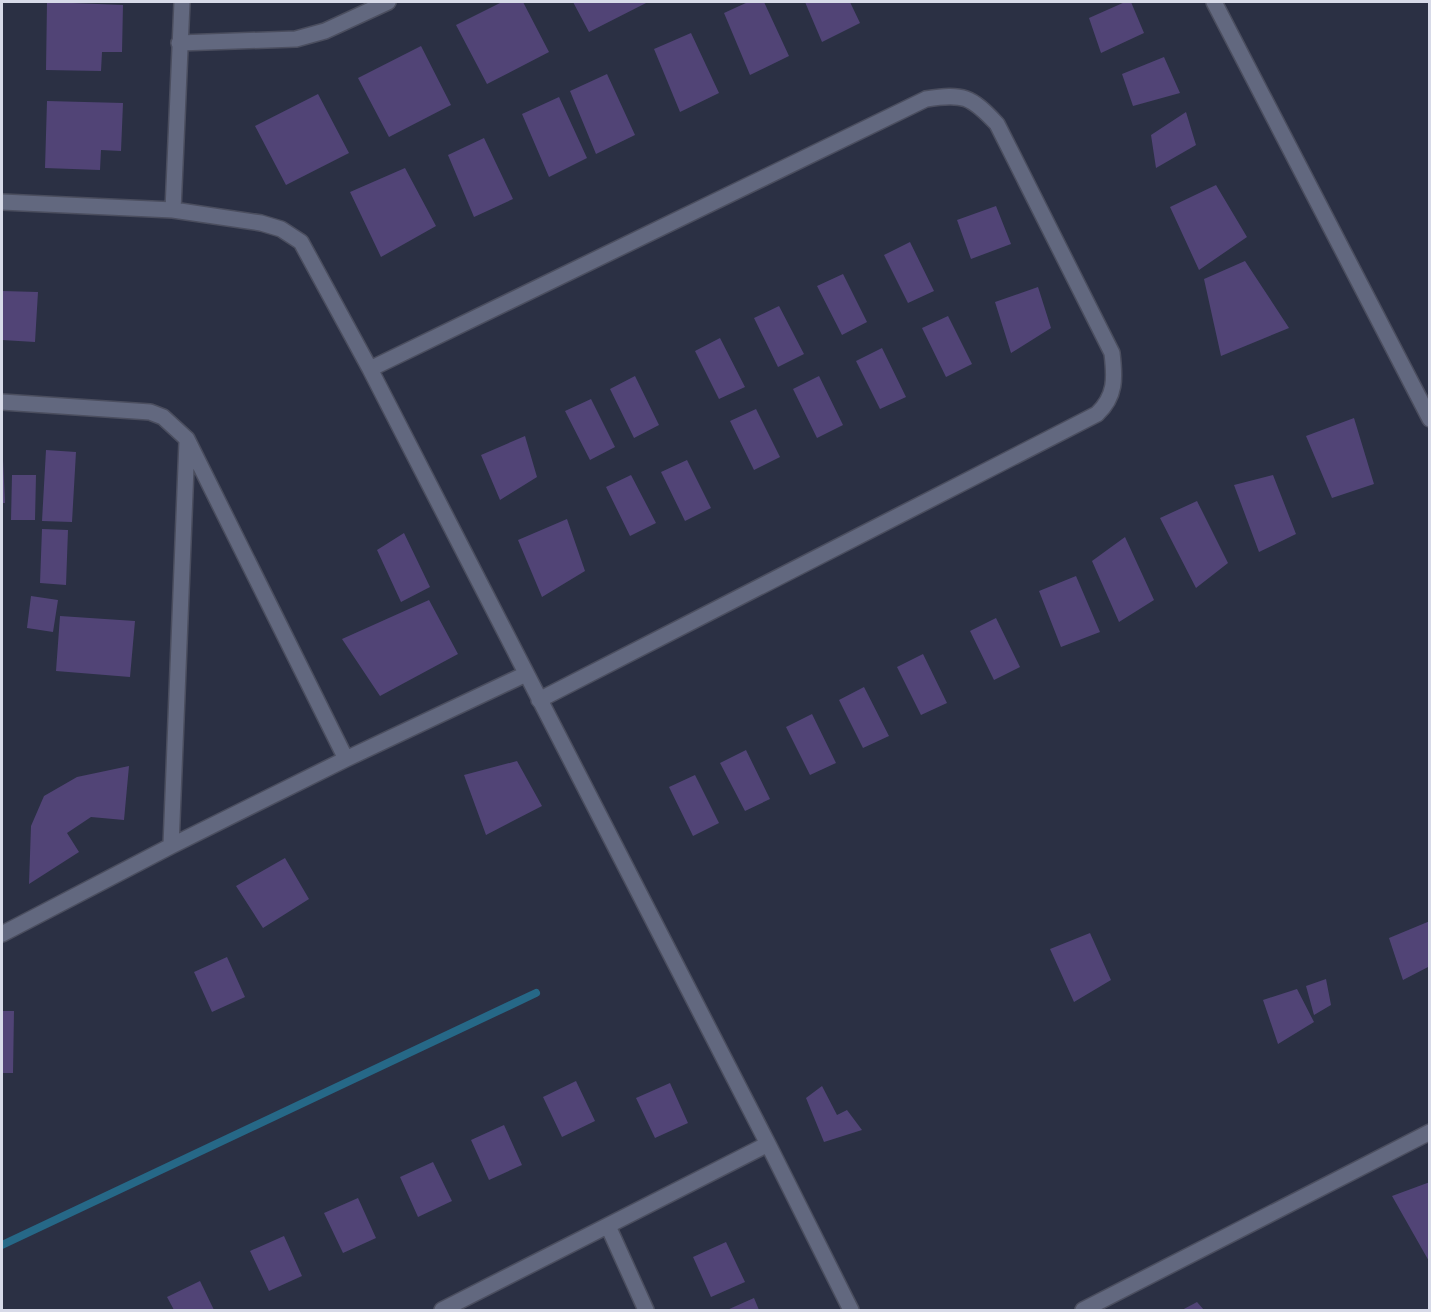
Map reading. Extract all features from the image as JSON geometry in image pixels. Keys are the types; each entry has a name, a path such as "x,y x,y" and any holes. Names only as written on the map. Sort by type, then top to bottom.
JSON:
{"street":[{"path":"172,210 182,2"},
{"path":"179,43 296,39 325,31 388,2"},
{"path":"1214,2 1430,419"},
{"path":"370,369 926,99 949,95 965,98 980,106 997,124 1112,353 1113,385 1108,404 1097,414 539,700"},
{"path":"2,202 172,210 261,223 281,229 301,242 370,369 768,1144 851,1311"},
{"path":"2,402 150,412 163,417 187,439 346,759"},
{"path":"171,846 187,439"},
{"path":"2,934 171,846 346,759 526,674"},
{"path":"1083,1311 1430,1132"},
{"path":"442,1311 768,1144"},
{"path":"608,1226 646,1311"}],"building":[{"path":"47,2 123,5 122,52 102,52 101,71 46,70"},
{"path":"502,2 523,2 549,52 487,84 456,25"},
{"path":"573,2 648,2 589,32"},
{"path":"748,2 764,2 789,56 750,75 724,13"},
{"path":"805,2 850,2 860,23 822,42"},
{"path":"1125,2 1131,2 1144,33 1101,53 1089,18"},
{"path":"691,33 719,93 680,112 654,49"},
{"path":"421,46 451,105 389,137 358,78"},
{"path":"1164,57 1180,93 1133,106 1122,74"},
{"path":"607,74 635,135 596,154 570,91"},
{"path":"318,94 349,153 286,185 255,126"},
{"path":"559,97 587,158 549,177 522,114"},
{"path":"47,101 123,103 121,151 101,150 100,170 45,168"},
{"path":"1186,112 1196,145 1156,168 1151,135"},
{"path":"484,138 513,199 474,217 448,155"},
{"path":"405,168 436,226 381,257 350,192"},
{"path":"1216,185 1247,237 1199,270 1170,207"},
{"path":"996,206 1011,244 971,259 957,220"},
{"path":"910,242 934,291 908,303 884,255"},
{"path":"1245,261 1289,328 1221,356 1204,279"},
{"path":"843,274 867,322 842,335 817,286"},
{"path":"1038,287 1051,328 1011,353 995,302"},
{"path":"2,291 38,292 35,342 2,340"},
{"path":"779,306 804,354 778,367 754,318"},
{"path":"948,316 972,364 946,377 922,328"},
{"path":"720,338 745,387 719,399 695,351"},
{"path":"882,348 906,397 880,409 856,361"},
{"path":"635,376 659,425 634,438 610,389"},
{"path":"819,376 843,425 817,438 793,389"},
{"path":"591,399 615,447 590,460 565,411"},
{"path":"756,409 780,457 754,470 730,421"},
{"path":"1354,418 1374,484 1332,498 1306,436"},
{"path":"525,436 537,477 500,500 481,455"},
{"path":"46,450 76,452 72,522 42,521"},
{"path":"3,460 5,503 2,503"},
{"path":"687,460 711,508 685,521 661,472"},
{"path":"12,475 36,475 35,520 11,520"},
{"path":"631,475 656,523 630,536 606,487"},
{"path":"1273,475 1296,534 1259,552 1234,485"},
{"path":"1197,501 1228,563 1196,588 1160,518"},
{"path":"567,519 585,571 542,597 518,540"},
{"path":"42,529 68,530 66,585 40,583"},
{"path":"404,533 430,587 401,602 377,550"},
{"path":"1125,537 1154,600 1119,622 1092,561"},
{"path":"1076,576 1100,632 1061,647 1039,591"},
{"path":"31,596 58,600 53,632 27,628"},
{"path":"429,600 458,654 380,696 342,639"},
{"path":"60,616 135,621 130,677 56,671"},
{"path":"996,618 1020,667 994,680 970,631"},
{"path":"923,654 947,703 921,715 897,667"},
{"path":"864,687 889,736 863,748 839,700"},
{"path":"812,714 836,763 810,775 786,727"},
{"path":"746,750 770,799 745,811 720,763"},
{"path":"517,761 542,806 486,835 464,775"},
{"path":"129,766 124,820 91,817 67,833 79,852 29,884 31,826 44,796 77,777"},
{"path":"695,775 719,823 693,836 669,787"},
{"path":"285,858 309,899 263,928 236,886"},
{"path":"1430,921 1430,966 1403,980 1389,938"},
{"path":"1090,933 1111,980 1074,1002 1050,949"},
{"path":"227,957 245,997 212,1012 194,972"},
{"path":"1326,979 1331,1005 1314,1015 1306,986"},
{"path":"1297,989 1314,1022 1278,1044 1263,1000"},
{"path":"2,1011 14,1011 13,1073 2,1073"},
{"path":"576,1081 595,1121 562,1137 543,1097"},
{"path":"670,1083 688,1123 655,1138 636,1098"},
{"path":"822,1086 837,1115 847,1110 862,1130 824,1142 806,1098"},
{"path":"504,1125 522,1165 489,1180 471,1140"},
{"path":"433,1162 452,1201 418,1217 400,1177"},
{"path":"1430,1182 1430,1263 1392,1196"},
{"path":"358,1198 376,1238 343,1253 324,1213"},
{"path":"284,1236 302,1276 269,1291 250,1251"},
{"path":"726,1242 745,1282 711,1297 693,1257"},
{"path":"200,1281 214,1310 174,1310 167,1297"},
{"path":"754,1298 759,1310 727,1310"},
{"path":"1197,1302 1204,1310 1182,1310"}],"waterway":[{"path":"2,1245 536,993"}]}
